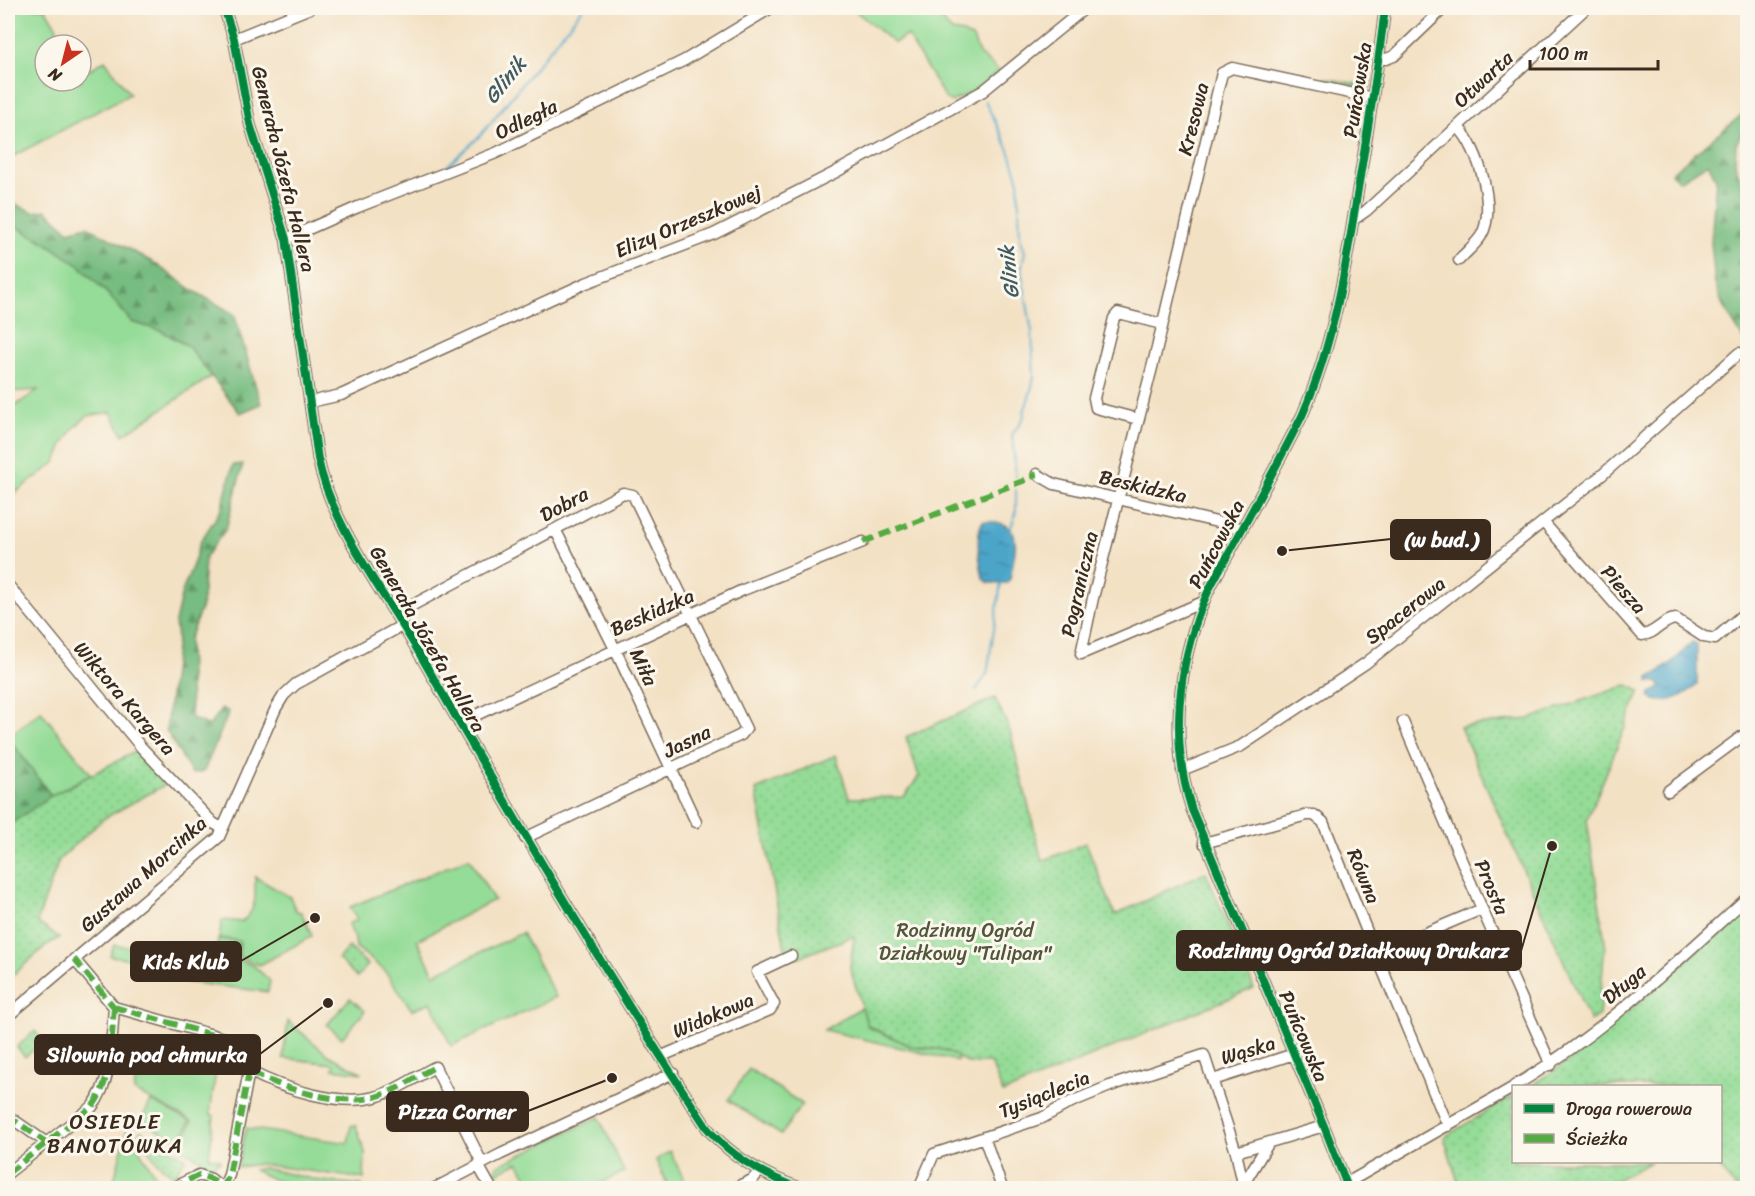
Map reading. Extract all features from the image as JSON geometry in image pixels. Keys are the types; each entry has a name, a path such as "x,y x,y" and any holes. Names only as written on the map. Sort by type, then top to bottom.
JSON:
{"street":[{"name":"Generała Józefa Hallera","path":"224,8 234,39 250,124 286,238 318,459 324,485 335,510 525,838 702,1120 715,1138 736,1155 760,1171 800,1188"},
{"path":"234,39 310,8"},
{"name":"Odległa","path":"286,238 506,149 685,60 771,8"},
{"name":"Elizy Orzeszkowej","path":"310,402 341,395 547,300 714,234 983,91 1085,8"},
{"name":"Puńcowska","path":"1348,1186 1204,843 1187,794 1179,736 1179,697 1188,652 1203,602 1273,474 1312,394 1332,333 1353,220 1385,8"},
{"path":"1379,59 1394,56 1444,8"},
{"name":"Otwarta","path":"1353,220 1366,211 1586,8"},
{"name":"Kresowa","path":"1119,498 1222,73 1232,68 1372,98"},
{"name":"Otwarta","path":"1458,127 1479,163 1485,190 1487,219 1481,236 1460,260"},
{"path":"1138,419 1096,408 1094,398 1114,318 1119,314 1162,324"},
{"name":"Spacerowa","path":"1182,770 1240,746 1366,663 1602,475 1739,353"},
{"name":"Beskidzka","path":"1037,474 1054,484 1242,529"},
{"name":"Dobra","path":"396,614 623,493 633,495 692,614"},
{"name":"Pograniczna","path":"1119,498 1081,654 1203,602"},
{"name":"Piesza","path":"1544,523 1642,636 1649,635 1666,621 1676,619 1704,638 1715,639 1748,610"},
{"name":"Miła","path":"555,529 615,649 696,822"},
{"name":"Beskidzka","path":"459,723 743,590 863,542"},
{"name":"Wiktora Kargera","path":"8,585 141,747 201,812 222,828"},
{"name":"Jasna","path":"525,838 741,735 747,729 692,614"},
{"name":"Gustawa Morcinka","path":"8,1016 219,837 276,708 284,695 297,684 403,625"},
{"name":"Prosta","path":"1403,722 1551,1065"},
{"path":"1668,791 1748,732"},
{"name":"Równa","path":"1204,843 1307,815 1320,818 1448,1126"},
{"name":"Długa","path":"1517,1085 1551,1065 1640,996 1748,897"},
{"path":"1376,954 1482,909"},
{"name":"Widokowa","path":"662,1056 770,1010 774,1004 757,972 791,956"},
{"path":"74,959 114,1007 234,1041 244,1054 249,1071 228,1178 222,1188 203,1175 195,1176 172,1188"},
{"path":"8,1173 92,1107 100,1096 106,1078 114,1007"},
{"name":"Wąska","path":"1213,1080 1294,1054"},
{"name":"Tysiąclecia","path":"919,1188 934,1154 1042,1118 1071,1102 1110,1086 1204,1055 1213,1080"},
{"path":"249,1071 302,1092 364,1099 387,1092 435,1067 491,1188"},
{"path":"435,1188 480,1164 673,1073"},
{"path":"1213,1080 1236,1152 1243,1186"},
{"name":"Długa","path":"1348,1186 1512,1088"},
{"path":"8,1116 47,1143"},
{"path":"1236,1152 1324,1126"},
{"path":"984,1137 1002,1188"},
{"path":"1243,1186 1268,1144"},
{"path":"734,1188 752,1180 760,1171"},
{"path":"1229,1188 1243,1186"}],"green space":[{"path":"8,8 45,8 57,28 56,33 33,33 33,93 93,93 93,68 105,60 130,94 8,159"},
{"path":"852,8 936,8 952,31 973,38 979,54 999,71 973,92 951,102 945,98 907,35 894,43"},
{"path":"1325,78 1367,86 1369,78 1372,78 1370,88 1366,90 1324,81"},
{"path":"1744,113 1747,116 1747,125 1736,144 1735,163 1747,201 1747,345 1723,306 1715,284 1711,242 1716,179 1708,163 1680,181 1671,173"},
{"path":"8,201 33,212 46,210 69,231 87,226 154,263 194,291 234,314 261,404 240,413 188,346 162,331 132,322 80,266 46,243 8,222"},
{"path":"8,222 46,243 80,266 132,322 162,331 188,346 212,376 123,435 111,412 87,416 74,428 63,444 56,462 16,492 8,475 8,411 38,390 8,392"},
{"path":"243,464 226,529 205,557 202,606 189,639 191,718 209,726 222,708 229,712 204,771 192,774 166,730 177,639 175,622 182,592 200,542 221,510 233,465"},
{"path":"1627,685 1640,691 1587,820 1605,942 1599,1015 1590,1021 1460,727 1529,719"},
{"name":"Rodzinny Ogród Działkowy \"Tulipan\"","path":"995,698 1010,731 1042,861 1086,843 1115,915 1206,872 1254,988 1003,1093 991,1063 968,1063 945,1050 911,1046 868,1026 850,968 854,936 797,958 794,951 786,954 756,790 836,755 849,798 904,797 919,776 906,737"},
{"path":"41,711 91,774 51,796 8,737"},
{"path":"8,737 51,796 8,826"},
{"path":"138,750 170,782 103,819 59,860 37,922 59,938 47,945 8,979 8,826 51,796"},
{"path":"469,858 494,900 417,940 434,974 522,933 556,997 451,1046 431,1002 412,1010 385,971 356,947 355,938 348,924 357,920 350,907"},
{"path":"255,877 290,897 296,911 301,912 312,936 260,965 239,957 240,941 219,938 222,920 242,922 251,912 255,901"},
{"path":"1747,908 1747,1188 1735,1188 1717,1163 1722,1163 1722,1085 1532,1085 1578,1055"},
{"path":"218,939 239,941 238,956 216,953"},
{"path":"114,945 238,960 253,965 270,981 268,992 186,982 186,979 148,974 149,962 110,956"},
{"path":"349,947 368,965 357,977 338,959"},
{"path":"350,998 365,1011 342,1038 327,1025"},
{"path":"862,1007 868,1027 911,1046 945,1050 959,1057 957,1061 824,1030"},
{"path":"288,1021 328,1055 363,1073 333,1069 334,1064 283,1058"},
{"path":"35,1031 43,1042 25,1057 17,1047"},
{"path":"139,1055 179,1060 178,1065 216,1070 210,1114 214,1116 209,1157 220,1159 220,1161 211,1166 179,1147 192,1121 134,1091"},
{"path":"749,1069 802,1104 781,1135 728,1100"},
{"path":"1512,1097 1512,1163 1649,1163 1600,1188 1460,1188 1444,1137"},
{"path":"151,1101 190,1121 179,1141 141,1121"},
{"path":"599,1117 624,1172 591,1188 533,1188 518,1162 491,1176 497,1166"},
{"path":"351,1126 356,1126 365,1152 364,1179 260,1164 238,1167 246,1128 348,1143"},
{"path":"127,1130 161,1184 140,1188 112,1188"},
{"path":"141,1131 186,1158 174,1176 159,1164 137,1136"},
{"path":"670,1151 688,1188 669,1188 656,1160"},
{"path":"262,1168 322,1181 362,1185 360,1188 291,1188 254,1170"}],"water":[{"path":"983,521 997,522 1012,531 1015,547 1010,579 1007,583 989,583 983,578 978,541"},
{"path":"1692,642 1697,644 1697,685 1674,699 1662,701 1649,697 1650,693 1659,689 1660,686 1658,682 1649,682 1649,678 1672,662"}],"waterway":[{"name":"Glinik","path":"446,167 480,136 583,8"},
{"name":"Glinik","path":"946,8 951,17"},
{"name":"Glinik","path":"985,101 1009,150 1018,178 1020,237 1025,252 1021,269 1032,332 1034,376 1023,419 1012,435 1016,477"},
{"name":"Glinik","path":"1010,530 1016,513 1016,490"},
{"name":"Glinik","path":"976,690 987,674 1001,583"}],"marked path":[{"path":"863,542 1037,474"},
{"path":"74,959 114,1007"},
{"path":"114,1007 234,1041 244,1054 249,1071 294,1090 330,1098 347,1100 378,1096 400,1087 435,1067"},
{"path":"8,1173 92,1107 104,1085 110,1059 114,1007"},
{"path":"223,1188 229,1175 249,1071"},
{"path":"8,1116 47,1143"},
{"path":"172,1188 199,1175 211,1179 222,1188"}],"cycle path":[{"path":"224,8 234,39 250,124 286,239 318,459 335,509 360,558 418,651 559,892 707,1128 727,1148 749,1164 774,1178 800,1188"},
{"path":"1348,1188 1192,810 1185,784 1179,731 1183,678 1195,626 1204,601 1302,416 1331,333 1349,247 1385,8"}],"place":[{"name":"(w bud.)","path":"1282,551"},
{"name":"Rodzinny Ogród Działkowy Drukarz","path":"1552,846"},
{"name":"Kids Klub","path":"315,918"},
{"name":"Silownia pod chmurka","path":"328,1003"},
{"name":"Pizza Corner","path":"612,1078"}],"district":[{"name":"OSIEDLE BANOTÓWKA","path":"115,1134"}]}
